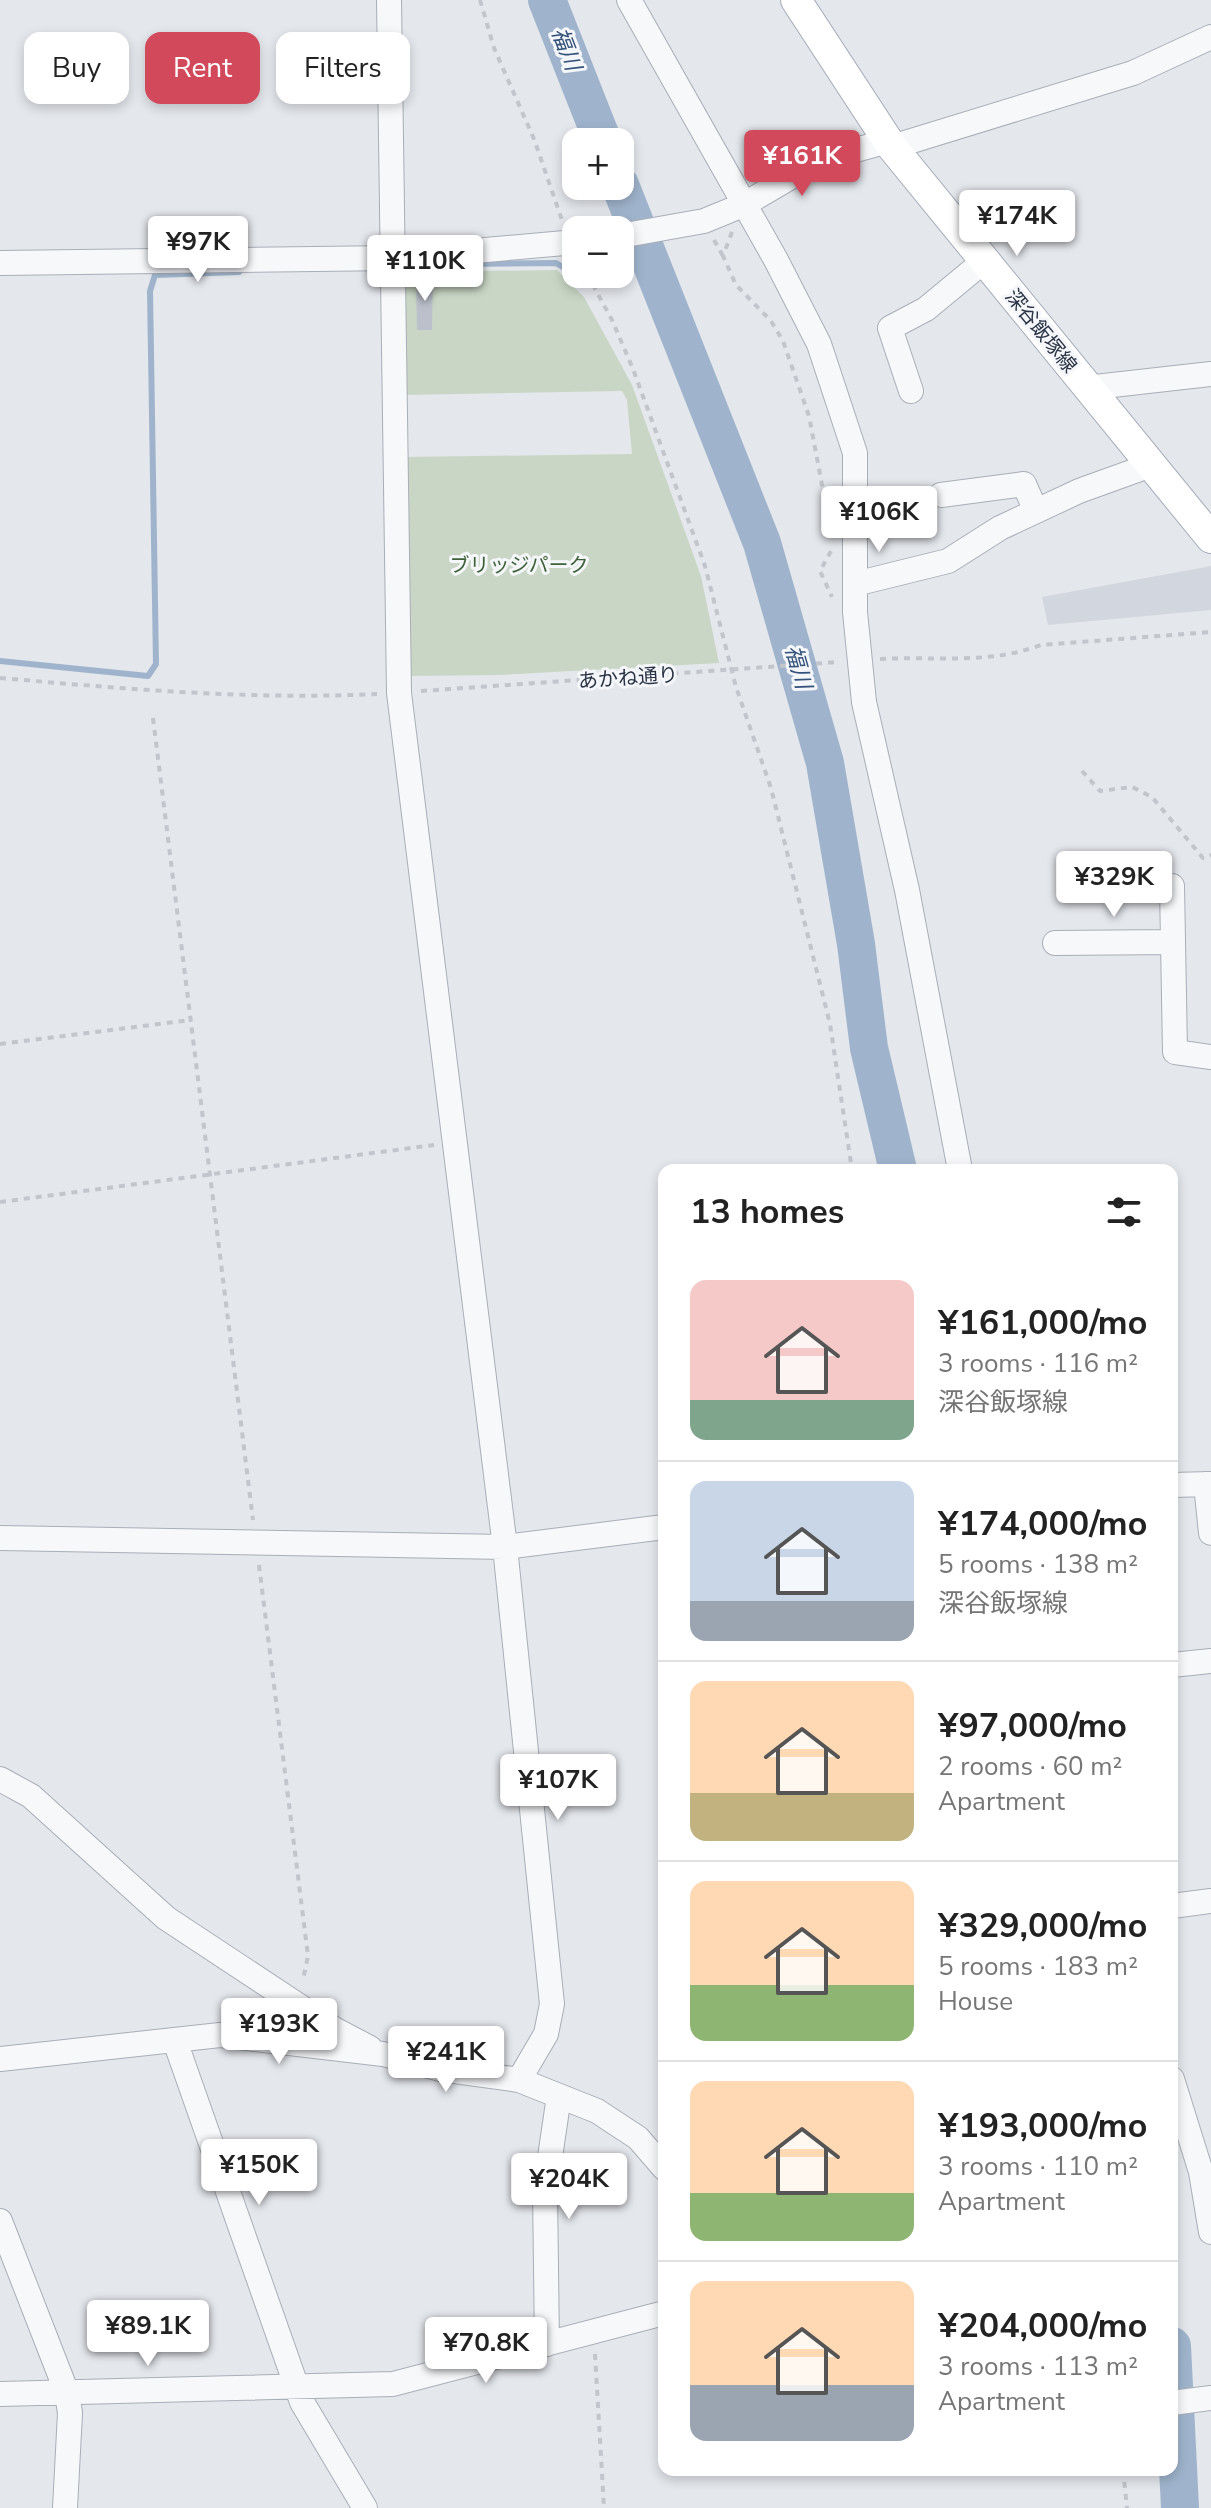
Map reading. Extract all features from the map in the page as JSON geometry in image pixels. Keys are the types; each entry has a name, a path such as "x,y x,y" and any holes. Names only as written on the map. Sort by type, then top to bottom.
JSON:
{"main road":[{"name":"深谷飯塚線","path":"796,0 890,144 1211,538"}],"street":[{"path":"389,0 399,693 505,1547 552,2004 546,2034 519,2080"},
{"path":"629,0 742,213 776,260 819,344 855,453 855,584 864,702 907,890 959,1164"},
{"path":"634,235 707,227 742,213 820,160 890,144 1133,73 1211,37"},
{"path":"0,263 395,258 562,243"},
{"path":"911,391 890,328 926,309 984,261"},
{"path":"1086,388 1211,374"},
{"path":"855,584 948,561 1000,528 1151,465"},
{"path":"941,495 1024,484 1036,511"},
{"path":"1125,889 1172,886 1175,1052 1211,1057"},
{"path":"1055,943 1173,942"},
{"path":"1178,1485 1209,1484 1211,1533"},
{"path":"0,1538 505,1547 658,1528"},
{"path":"1178,1664 1211,1661"},
{"path":"0,1779 31,1796 166,1918 298,2002 334,2029 383,2054"},
{"path":"1178,1905 1211,1901"},
{"path":"0,2059 220,2035 383,2054 440,2069 519,2080 597,2111 638,2138 658,2161"},
{"path":"175,2041 297,2388 365,2508"},
{"path":"1178,2094 1204,2159 1211,2232"},
{"path":"547,2344 545,2191 559,2096"},
{"path":"0,2221 67,2393 70,2413 65,2508"},
{"path":"0,2394 393,2384 658,2315"},
{"path":"1178,2402 1211,2398"}],"path":[{"path":"480,0 494,48 563,216"},
{"path":"723,256 742,213"},
{"path":"707,227 736,285 771,321 783,341 809,416 832,539 831,553 820,571 837,609"},
{"path":"594,288 623,345 705,566 731,671 771,788 823,994 851,1164"},
{"path":"867,660 935,656 946,661 1017,654 1041,645 1209,634"},
{"name":"あかね通り","path":"409,692 846,662"},
{"path":"0,678 212,696 393,694"},
{"path":"153,718 308,1956 298,2002"},
{"path":"1082,771 1100,791 1132,787 1152,797 1203,858 1211,855"},
{"path":"0,1044 191,1020"},
{"path":"0,1202 455,1142"},
{"path":"593,2332 604,2508"},
{"path":"1124,2476 1127,2508"}],"shaded area":[{"path":"1211,566 1211,610 1048,625 1042,597"}],"green space":[{"name":"ブリッジパーク","path":"557,270 562,275 562,288 575,288 584,297 632,385 701,576 719,663 499,675 409,676 405,457 632,454 627,400 622,391 404,395 401,272"}],"building":[{"path":"433,276 432,330 417,330 416,277"}],"waterway":[{"name":"福川","path":"547,0 597,128"},
{"name":"福川","path":"626,200 762,543 825,763 856,944 869,1048 897,1164"},
{"path":"634,258 648,253"},
{"path":"458,264 556,263 562,266"},
{"path":"0,661 148,676 156,664 150,291 155,275 239,272"},
{"name":"福川","path":"1178,2468 1180,2508"}]}
